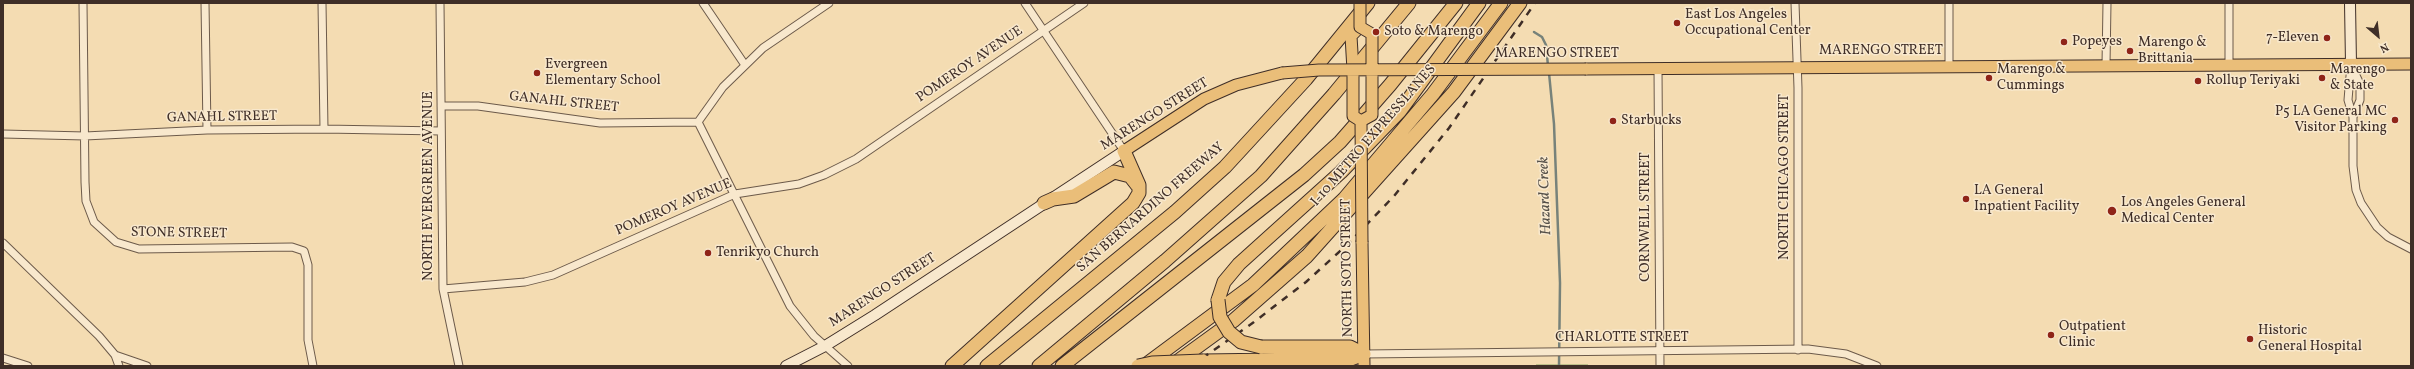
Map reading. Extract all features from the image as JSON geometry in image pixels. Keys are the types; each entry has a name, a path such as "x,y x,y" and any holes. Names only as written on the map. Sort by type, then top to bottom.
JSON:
{"highway":[{"name":"SAN BERNARDINO FREEWAY","path":"987,366 1169,217 1225,166 1306,79 1368,3"},
{"path":"1039,366 1165,261 1260,176 1320,110 1409,3"},
{"path":"1062,366 1262,210 1304,175 1345,136 1456,3"},
{"path":"1364,360 1350,347 1261,347 1241,342 1229,332 1220,317 1218,300 1224,282 1239,264 1341,172 1400,111 1479,3"},
{"name":"I-10 METRO EXPRESSLANES","path":"1144,366 1253,285 1344,199 1433,94 1501,3"},
{"path":"1170,366 1233,321 1308,256 1454,92 1520,3"},
{"path":"952,366 1132,203 1139,193 1138,179 1124,151"},
{"path":"1044,203 1053,199 1074,196 1114,172 1130,176 1136,183 1139,193"},
{"path":"1138,366 1180,361 1364,360"}],"main road":[{"path":"1360,3 1360,27 1351,36 1353,70 1352,116 1361,121 1372,115 1372,34 1360,27"},
{"path":"2350,3 2351,64"},
{"name":"MARENGO STREET","path":"786,366 825,346 1204,100 1236,85 1282,73 1353,70 1586,70 1658,68 2411,64"},
{"name":"NORTH SOTO STREET","path":"1361,121 1364,360"}],"street":[{"name":"STONE STREET","path":"83,3 85,182 89,212 94,222 116,242 139,249 292,247 304,251 308,265 308,340 313,366"},
{"path":"205,3 207,130"},
{"path":"322,3 324,129"},
{"name":"NORTH EVERGREEN AVENUE","path":"440,3 443,289 459,366"},
{"path":"703,3 744,65"},
{"path":"829,3 763,48 744,65 723,88 698,122 735,194 786,300 800,321 848,366"},
{"path":"1025,3 1124,151"},
{"name":"POMEROY AVENUE","path":"443,289 525,282 553,275 735,194 799,184 856,159 1084,3"},
{"name":"NORTH CHICAGO STREET","path":"1795,3 1798,350"},
{"path":"1949,66 1950,3"},
{"path":"2106,65 2107,3"},
{"path":"2229,3 2230,65"},
{"path":"2351,64 2360,84 2360,100 2353,117"},
{"path":"2351,64 2348,100 2353,117 2354,179 2361,203 2376,227 2388,237 2411,249"},
{"name":"CORNWELL STREET","path":"1658,68 1660,366"},
{"name":"GANAHL STREET","path":"441,106 478,106 600,123 698,122"},
{"name":"GANAHL STREET","path":"3,134 85,136 207,130 324,129 441,131"},
{"path":"3,243 98,336 115,355 119,366"},
{"name":"CHARLOTTE STREET","path":"1364,360 1538,352 1798,350 1830,351 1846,354 1877,366"},
{"path":"115,355 147,366"},
{"path":"3,358 28,366"}],"green space":[{"path":"1536,364 1588,364 1588,366 1536,366"}],"waterway":[{"name":"Hazard Creek","path":"1534,32 1542,37 1546,45 1548,66"},
{"name":"Hazard Creek","path":"1549,73 1554,124 1560,283 1559,366"}],"railway":[{"path":"1191,366 1254,322 1306,282 1349,243 1394,196 1449,128 1535,3"}],"place":[{"name":"East Los Angeles Occupational Center","path":"1677,23"},
{"name":"Soto & Marengo","path":"1376,32"},
{"name":"7-Eleven","path":"2327,38"},
{"name":"Popeyes","path":"2064,42"},
{"name":"Marengo & Brittania","path":"2130,51"},
{"name":"Evergreen Elementary School","path":"537,73"},
{"name":"Marengo & Cummings","path":"1989,78"},
{"name":"Marengo & State","path":"2322,78"},
{"name":"Rollup Teriyaki","path":"2198,81"},
{"name":"P5 LA General MC Visitor Parking","path":"2395,120"},
{"name":"Starbucks","path":"1613,121"},
{"name":"LA General Inpatient Facility","path":"1966,199"},
{"name":"Los Angeles General Medical Center","path":"2112,211"},
{"name":"Tenrikyo Church","path":"708,253"},
{"name":"Outpatient Clinic","path":"2051,335"},
{"name":"Historic General Hospital","path":"2250,339"}]}
